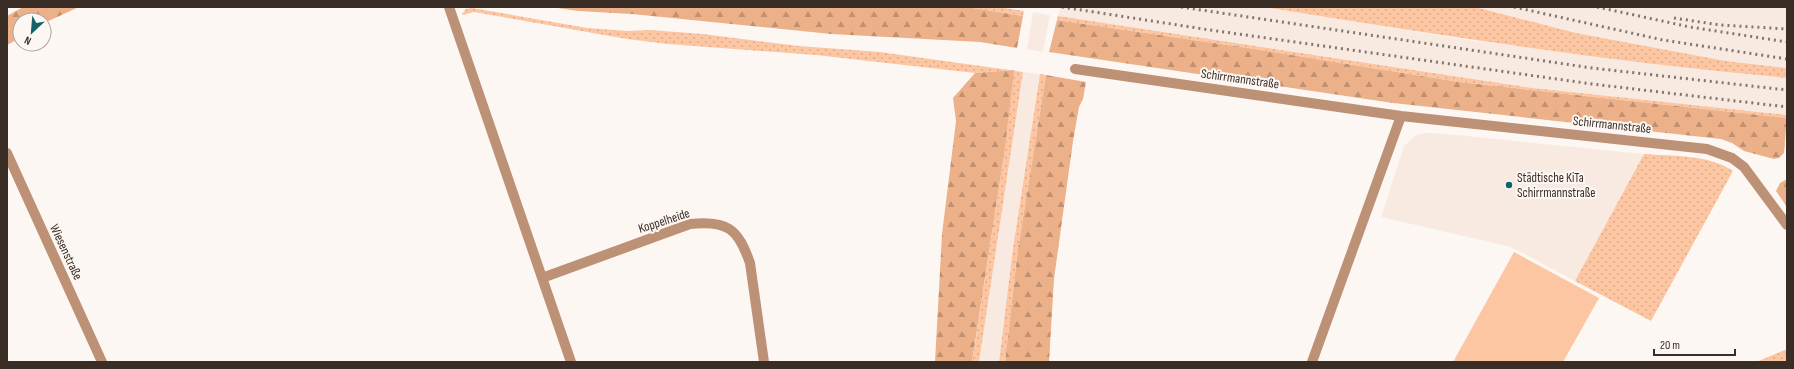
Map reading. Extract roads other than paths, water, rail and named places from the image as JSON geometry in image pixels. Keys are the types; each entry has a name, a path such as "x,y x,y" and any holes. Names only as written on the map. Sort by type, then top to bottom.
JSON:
{"street":[{"path":"449,7 571,362"},
{"name":"Schirrmannstraße","path":"1075,69 1401,116 1707,149 1732,158 1744,167 1787,225"},
{"path":"1312,362 1401,116"},
{"name":"Wiesenstraße","path":"7,153 102,362"},
{"name":"Koppelheide","path":"542,278 690,224 707,222 724,225 735,233 745,248 750,263 764,362"}],"railway":[{"path":"1062,7 1210,30 1592,84 1787,107"},
{"path":"1181,7 1592,68 1787,90"},
{"path":"1514,7 1663,40 1787,59"},
{"path":"1597,7 1690,27 1787,42"},
{"path":"1674,18 1720,25 1787,29"}],"place":[{"name":"Städtische KiTa Schirrmannstraße","path":"1509,185"}]}
